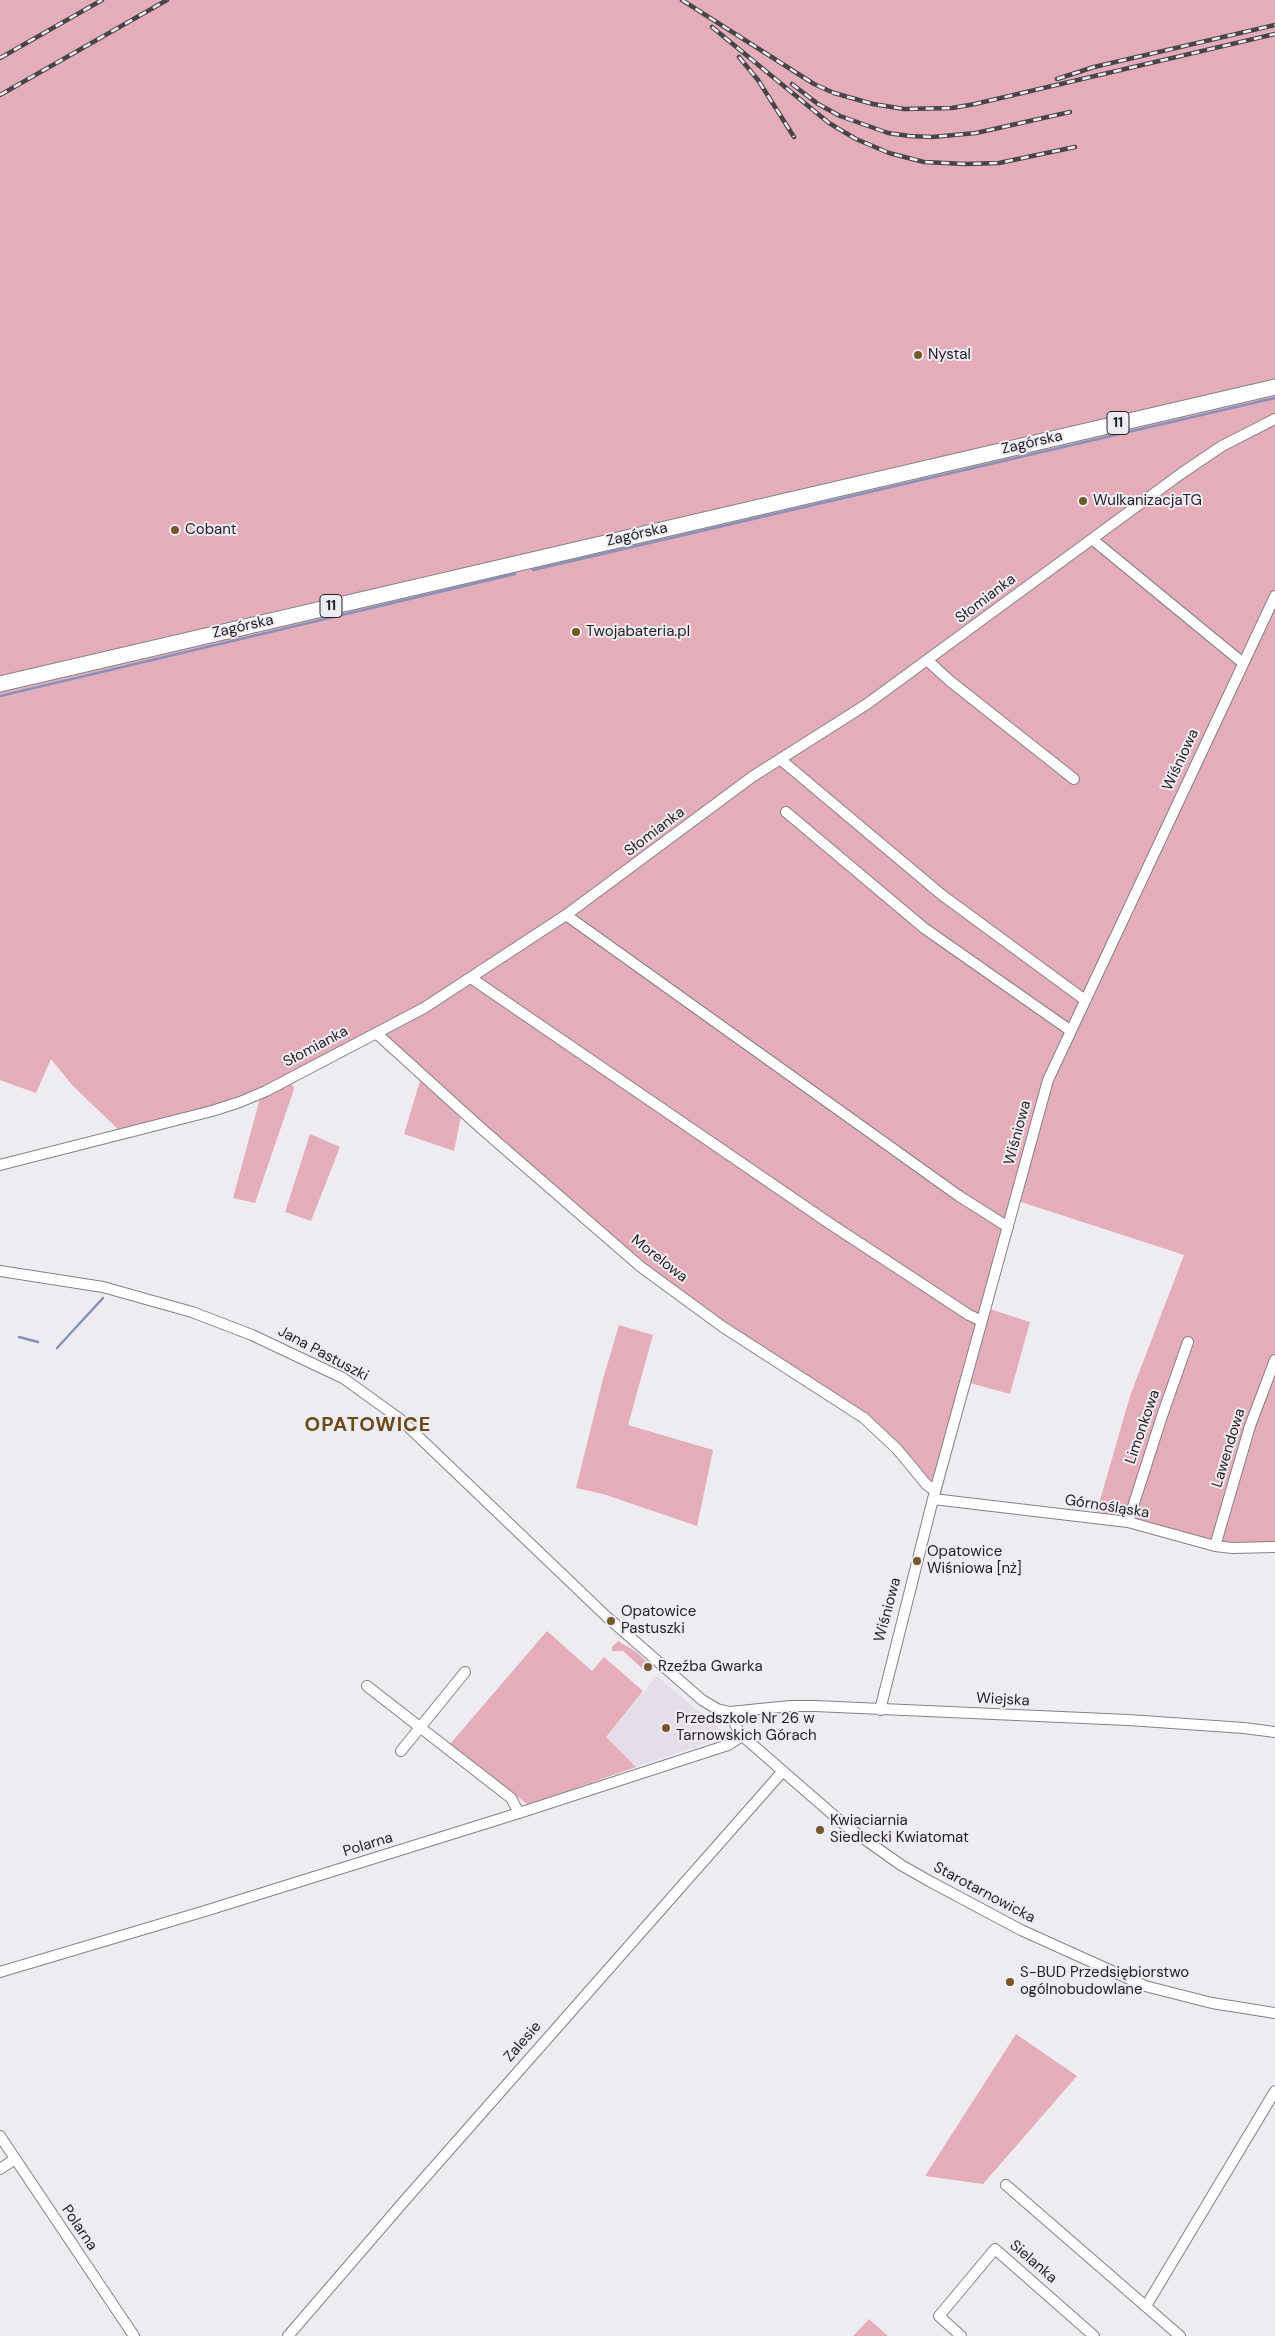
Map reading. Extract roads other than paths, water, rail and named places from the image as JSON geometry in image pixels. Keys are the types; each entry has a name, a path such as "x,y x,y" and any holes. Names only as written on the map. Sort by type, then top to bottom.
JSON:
{"highway":[{"name":"Zagórska","path":"0,684 1275,387"}],"street":[{"name":"Słomianka","path":"0,1164 212,1111 240,1102 424,1008 566,915 752,777 867,704 1222,446 1275,419"},
{"path":"1092,539 1243,663"},
{"name":"Wiśniowa","path":"880,1710 884,1684 934,1495 1048,1080 1275,596"},
{"path":"928,661 950,681 1074,778"},
{"path":"780,759 942,895 1085,1000"},
{"path":"786,812 924,928 1071,1031"},
{"path":"566,915 959,1196 1008,1228"},
{"path":"471,978 829,1223 969,1315 982,1321"},
{"name":"Morelowa","path":"376,1033 482,1129 641,1267 723,1327 864,1418 897,1449 934,1495"},
{"name":"Jana Pastuszki","path":"0,1270 104,1287 192,1312 252,1334 342,1378 371,1397 427,1442 603,1613 684,1684 709,1704 730,1712"},
{"name":"Limonkowa","path":"1128,1522 1159,1424 1188,1342"},
{"name":"Lawendowa","path":"1215,1546 1250,1426 1275,1360"},
{"name":"Górnośląska","path":"934,1495 1128,1522 1215,1546 1232,1548 1275,1547"},
{"path":"401,1750 421,1728 465,1672"},
{"path":"368,1686 511,1798 518,1813"},
{"name":"Wiejska","path":"730,1712 790,1706 1128,1720 1275,1732"},
{"name":"Starotarnowicka","path":"730,1712 734,1726 742,1736 846,1826 901,1865 1021,1930 1145,1986 1212,2003 1275,2014"},
{"name":"Polarna","path":"0,1972 206,1911 518,1813 728,1745 742,1736"},
{"name":"Zalesie","path":"288,2336 406,2199 783,1771"},
{"path":"1146,2306 1275,2091"},
{"name":"Polarna","path":"0,2136 134,2336"},
{"path":"0,2169 15,2159"},
{"path":"1006,2185 1180,2336"},
{"name":"Sielanka","path":"961,2336 939,2316 995,2249 1094,2336"}],"waterway":[{"path":"533,570 1275,398"},
{"path":"0,696 515,574"},
{"path":"57,1348 103,1298"},
{"path":"19,1337 38,1342"}],"railway":[{"path":"0,58 102,0"},
{"path":"0,95 167,0"},
{"path":"682,0 814,84 834,93 873,104 904,109 952,108 975,104 1275,34"},
{"path":"1057,79 1094,67 1275,25"},
{"path":"712,27 829,123 856,139 889,153 924,162 999,163 1075,147"},
{"path":"739,57 758,80 794,137"},
{"path":"792,84 818,104 840,116 888,133 909,136 932,137 976,133 1070,112"}],"place":[{"name":"Nystal","path":"918,355"},
{"name":"WulkanizacjaTG","path":"1083,501"},
{"name":"Cobant","path":"175,530"},
{"name":"Twojabateria.pl","path":"576,632"},
{"name":"Opatowice Wiśniowa [nż]","path":"917,1561"},
{"name":"Opatowice Pastuszki","path":"611,1621"},
{"name":"Rzeźba Gwarka","path":"648,1667"},
{"name":"Przedszkole Nr 26 w Tarnowskich Górach","path":"666,1728"},
{"name":"Kwiaciarnia Siedlecki Kwiatomat","path":"820,1830"},
{"name":"S-BUD Przedsiębiorstwo ogólnobudowlane","path":"1010,1982"}],"district":[{"name":"OPATOWICE","path":"368,1426"}]}
